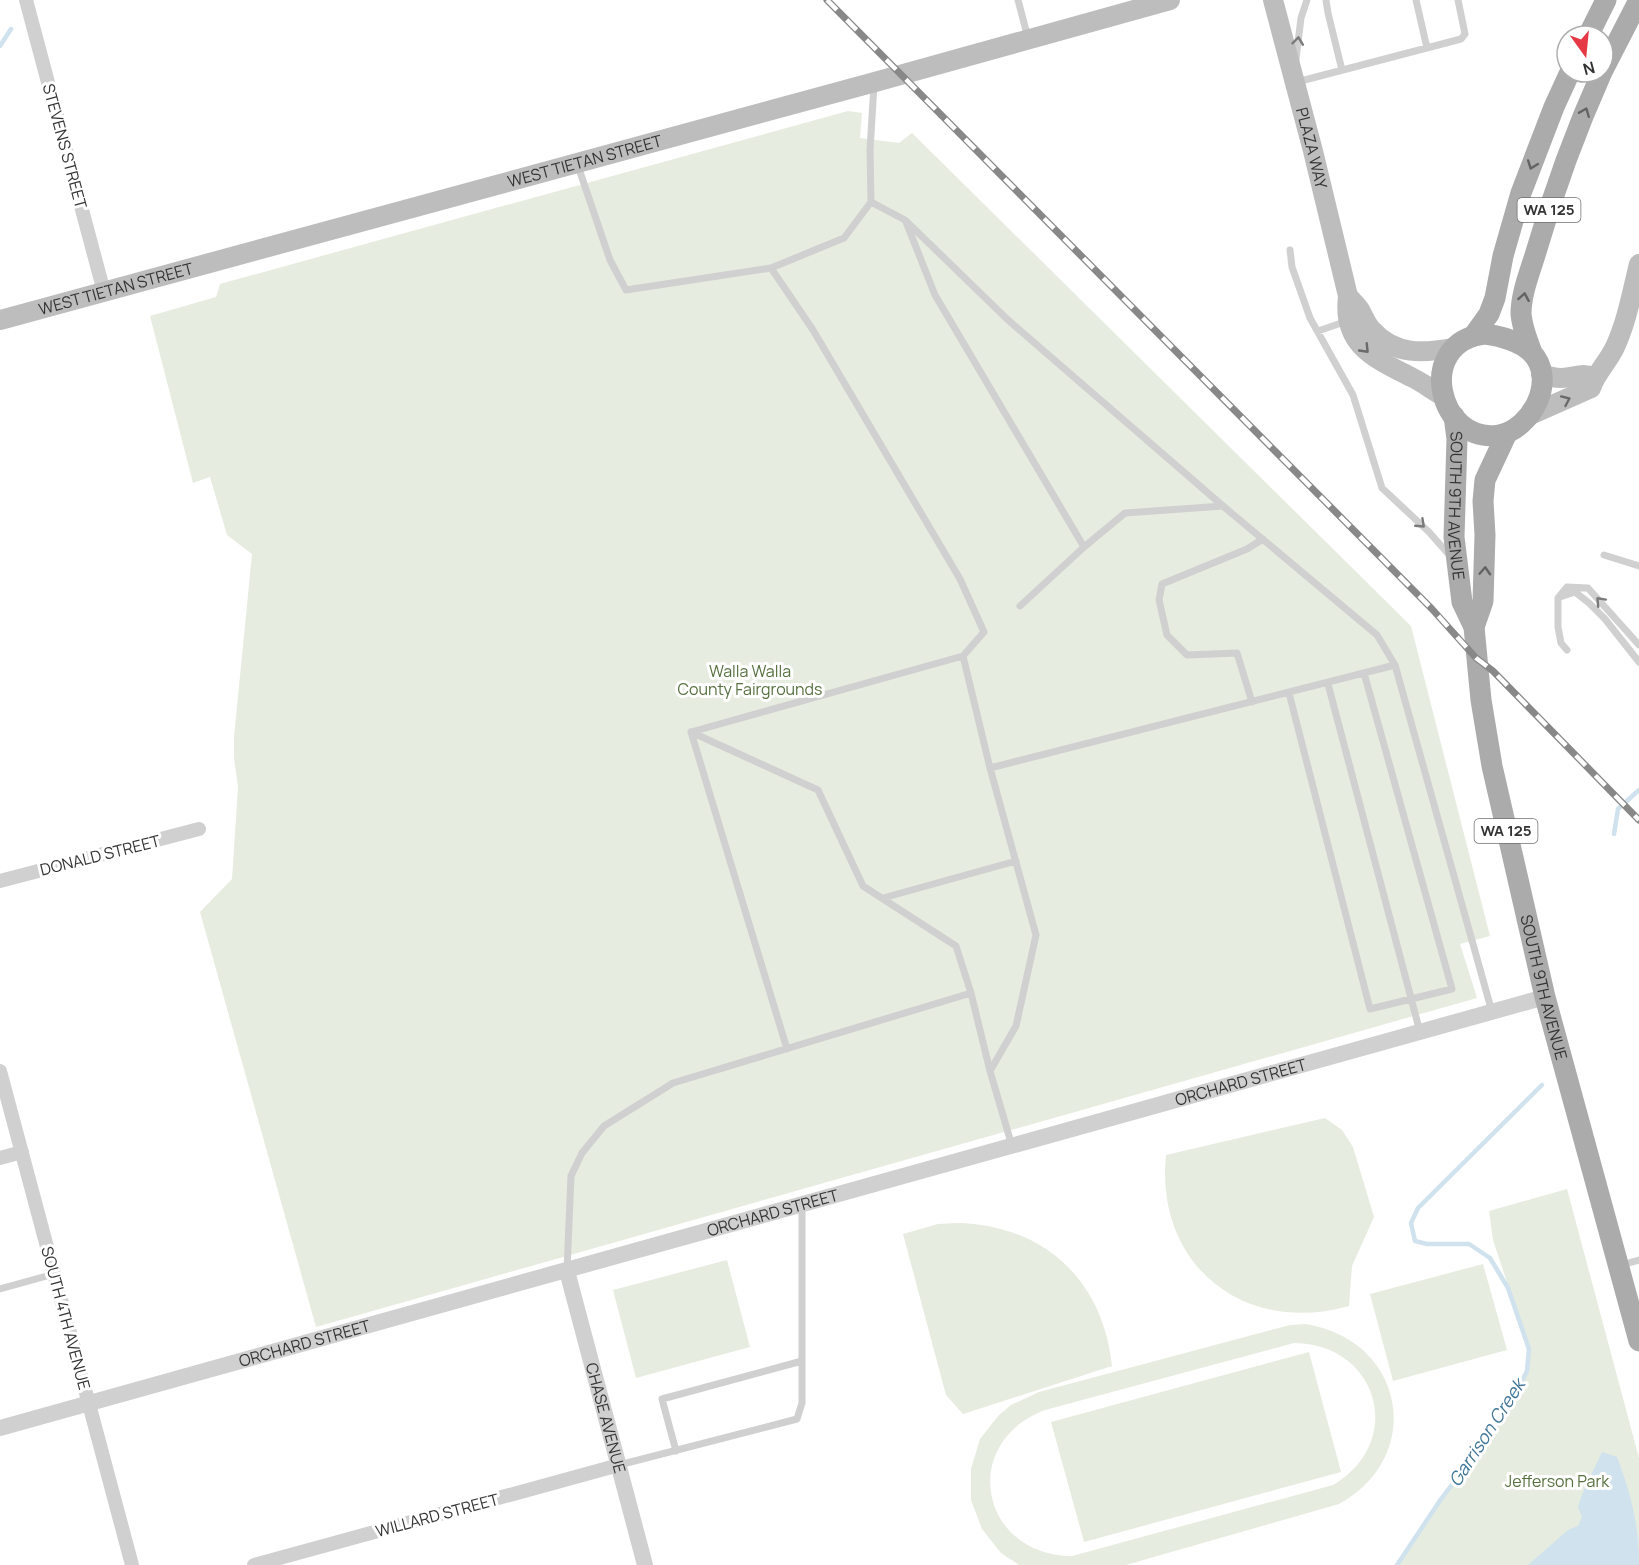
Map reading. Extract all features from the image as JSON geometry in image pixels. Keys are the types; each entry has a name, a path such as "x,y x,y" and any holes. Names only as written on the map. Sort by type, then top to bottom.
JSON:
{"main road":[{"name":"WEST TIETAN STREET","path":"0,320 1170,0"},
{"name":"PLAZA WAY","path":"1273,0 1348,296 1346,312 1358,343 1375,359 1416,379 1443,396"},
{"path":"1594,24 1606,0"},
{"name":"WA 125","path":"1615,47 1639,0"},
{"name":"WA 125","path":"1454,348 1462,340 1474,336 1490,314 1503,256 1521,193 1565,84"},
{"name":"WA 125","path":"1541,375 1524,332 1521,315 1525,289 1562,170 1598,84"},
{"path":"1530,416 1591,388 1594,377 1607,363 1623,328 1639,264"},
{"name":"PLAZA WAY","path":"1348,296 1360,309 1371,329 1383,340 1398,348 1424,352 1454,348"},
{"path":"1474,336 1496,336 1510,340 1532,353"},
{"path":"1443,396 1442,370 1454,348"},
{"path":"1530,416 1541,389 1541,375 1558,378 1582,373 1594,377"},
{"name":"WA 125","path":"1443,396 1446,406 1454,416 1475,432 1486,435 1507,433 1530,416"},
{"name":"SOUTH 9TH AVENUE","path":"1454,416 1457,439 1454,537 1462,602 1474,627 1481,700 1492,766 1545,997 1629,1263 1639,1341"},
{"name":"SOUTH 9TH AVENUE","path":"1474,627 1483,601 1485,480 1507,433"}],"street":[{"name":"STEVENS STREET","path":"26,0 104,292"},
{"name":"DONALD STREET","path":"0,881 199,830"},
{"name":"ORCHARD STREET","path":"0,1428 1545,997"},
{"name":"SOUTH 4TH AVENUE","path":"0,1071 132,1565"},
{"path":"0,1158 22,1152"},
{"name":"CHASE AVENUE","path":"567,1271 645,1565"},
{"name":"WILLARD STREET","path":"255,1565 619,1466"}],"lane":[{"path":"1018,0 1028,40"},
{"path":"1307,0 1301,18 1294,82 1461,39 1465,34 1458,0"},
{"path":"1326,0 1342,70"},
{"path":"1416,0 1427,48"},
{"path":"577,163 610,260 626,290 771,268 844,238 871,202 870,150 875,82"},
{"path":"871,202 905,220 1007,318 1223,506 1377,635 1395,665 1492,1012"},
{"path":"905,220 934,295 1084,547"},
{"path":"1290,250 1292,267 1310,318 1353,395 1382,488 1430,532 1457,564"},
{"path":"691,732 963,656 984,632 960,579 813,330 771,268"},
{"path":"1318,331 1349,320"},
{"path":"1020,606 1125,513 1223,506"},
{"path":"1252,702 1237,653 1187,655 1167,635 1159,600 1162,584 1247,549 1263,539"},
{"path":"1604,555 1639,566"},
{"path":"1567,650 1561,643 1558,627 1558,598 1567,587 1588,588 1639,645"},
{"path":"1558,598 1575,592 1586,599 1639,662"},
{"path":"963,656 990,768 1036,935 1016,1026 990,1071"},
{"path":"990,768 1328,684 1395,665"},
{"path":"1289,693 1370,1010 1452,989 1365,673"},
{"path":"1328,684 1420,1032"},
{"path":"691,732 818,790 863,885 956,946 1012,1146"},
{"path":"691,732 787,1049"},
{"path":"883,898 1016,861"},
{"path":"567,1271 571,1176 582,1153 604,1126 673,1083 971,993"},
{"path":"619,1466 797,1419 802,1403 802,1204"},
{"path":"0,1289 54,1274"},
{"path":"676,1451 662,1399 802,1361"}],"green space":[{"name":"Walla Walla County Fairgrounds","path":"848,111 862,113 860,138 899,143 912,133 1411,626 1490,936 1460,944 1477,998 316,1327 200,912 232,879 238,787 234,737 252,554 227,535 210,477 193,483 150,316 216,297 220,284"},
{"path":"1325,1118 1342,1130 1353,1147 1374,1217 1352,1266 1349,1306 1310,1313 1274,1310 1242,1300 1214,1283 1191,1259 1175,1229 1166,1194 1166,1155"},
{"name":"Jefferson Park","path":"1567,1189 1639,1458 1639,1565 1397,1565 1441,1499 1490,1435 1527,1371 1529,1349 1493,1240 1489,1211"},
{"path":"938,1224 988,1226 1016,1234 1041,1246 1063,1263 1082,1283 1096,1307 1106,1335 1112,1366 963,1414 946,1395 903,1234"},
{"path":"727,1260 750,1347 636,1378 613,1290"},
{"path":"1483,1264 1507,1350 1393,1381 1370,1294"},
{"path":"1305,1324 1338,1334 1364,1352 1382,1375 1392,1401 1393,1429 1385,1457 1367,1483 1339,1504 1126,1565 1019,1565 1001,1553 982,1529 971,1500 971,1469 980,1439 999,1415 1011,1405 1039,1392 1290,1325","holes":["1294,1343 1323,1348 1346,1360 1363,1377 1373,1398 1375,1421 1370,1445 1356,1467 1333,1485 1072,1556 1041,1551 1016,1537 1000,1518 991,1495 991,1470 1000,1446 1018,1425 1045,1410"]},
{"path":"1309,1352 1341,1472 1084,1542 1051,1422"}],"water":[{"path":"1602,1452 1617,1457 1626,1484 1636,1523 1639,1565 1528,1565 1568,1530 1578,1526 1582,1517 1578,1507"}],"waterway":[{"path":"0,46 11,29"},
{"name":"Garrison Creek","path":"1614,834 1618,809 1639,790"},
{"name":"Garrison Creek","path":"1397,1565 1441,1499 1490,1435 1514,1397 1527,1371 1529,1349 1508,1288 1490,1258 1469,1244 1427,1244 1415,1241 1411,1223 1418,1208 1542,1085"}],"railway":[{"path":"827,0 1432,609 1476,658 1493,671 1639,820"}]}
